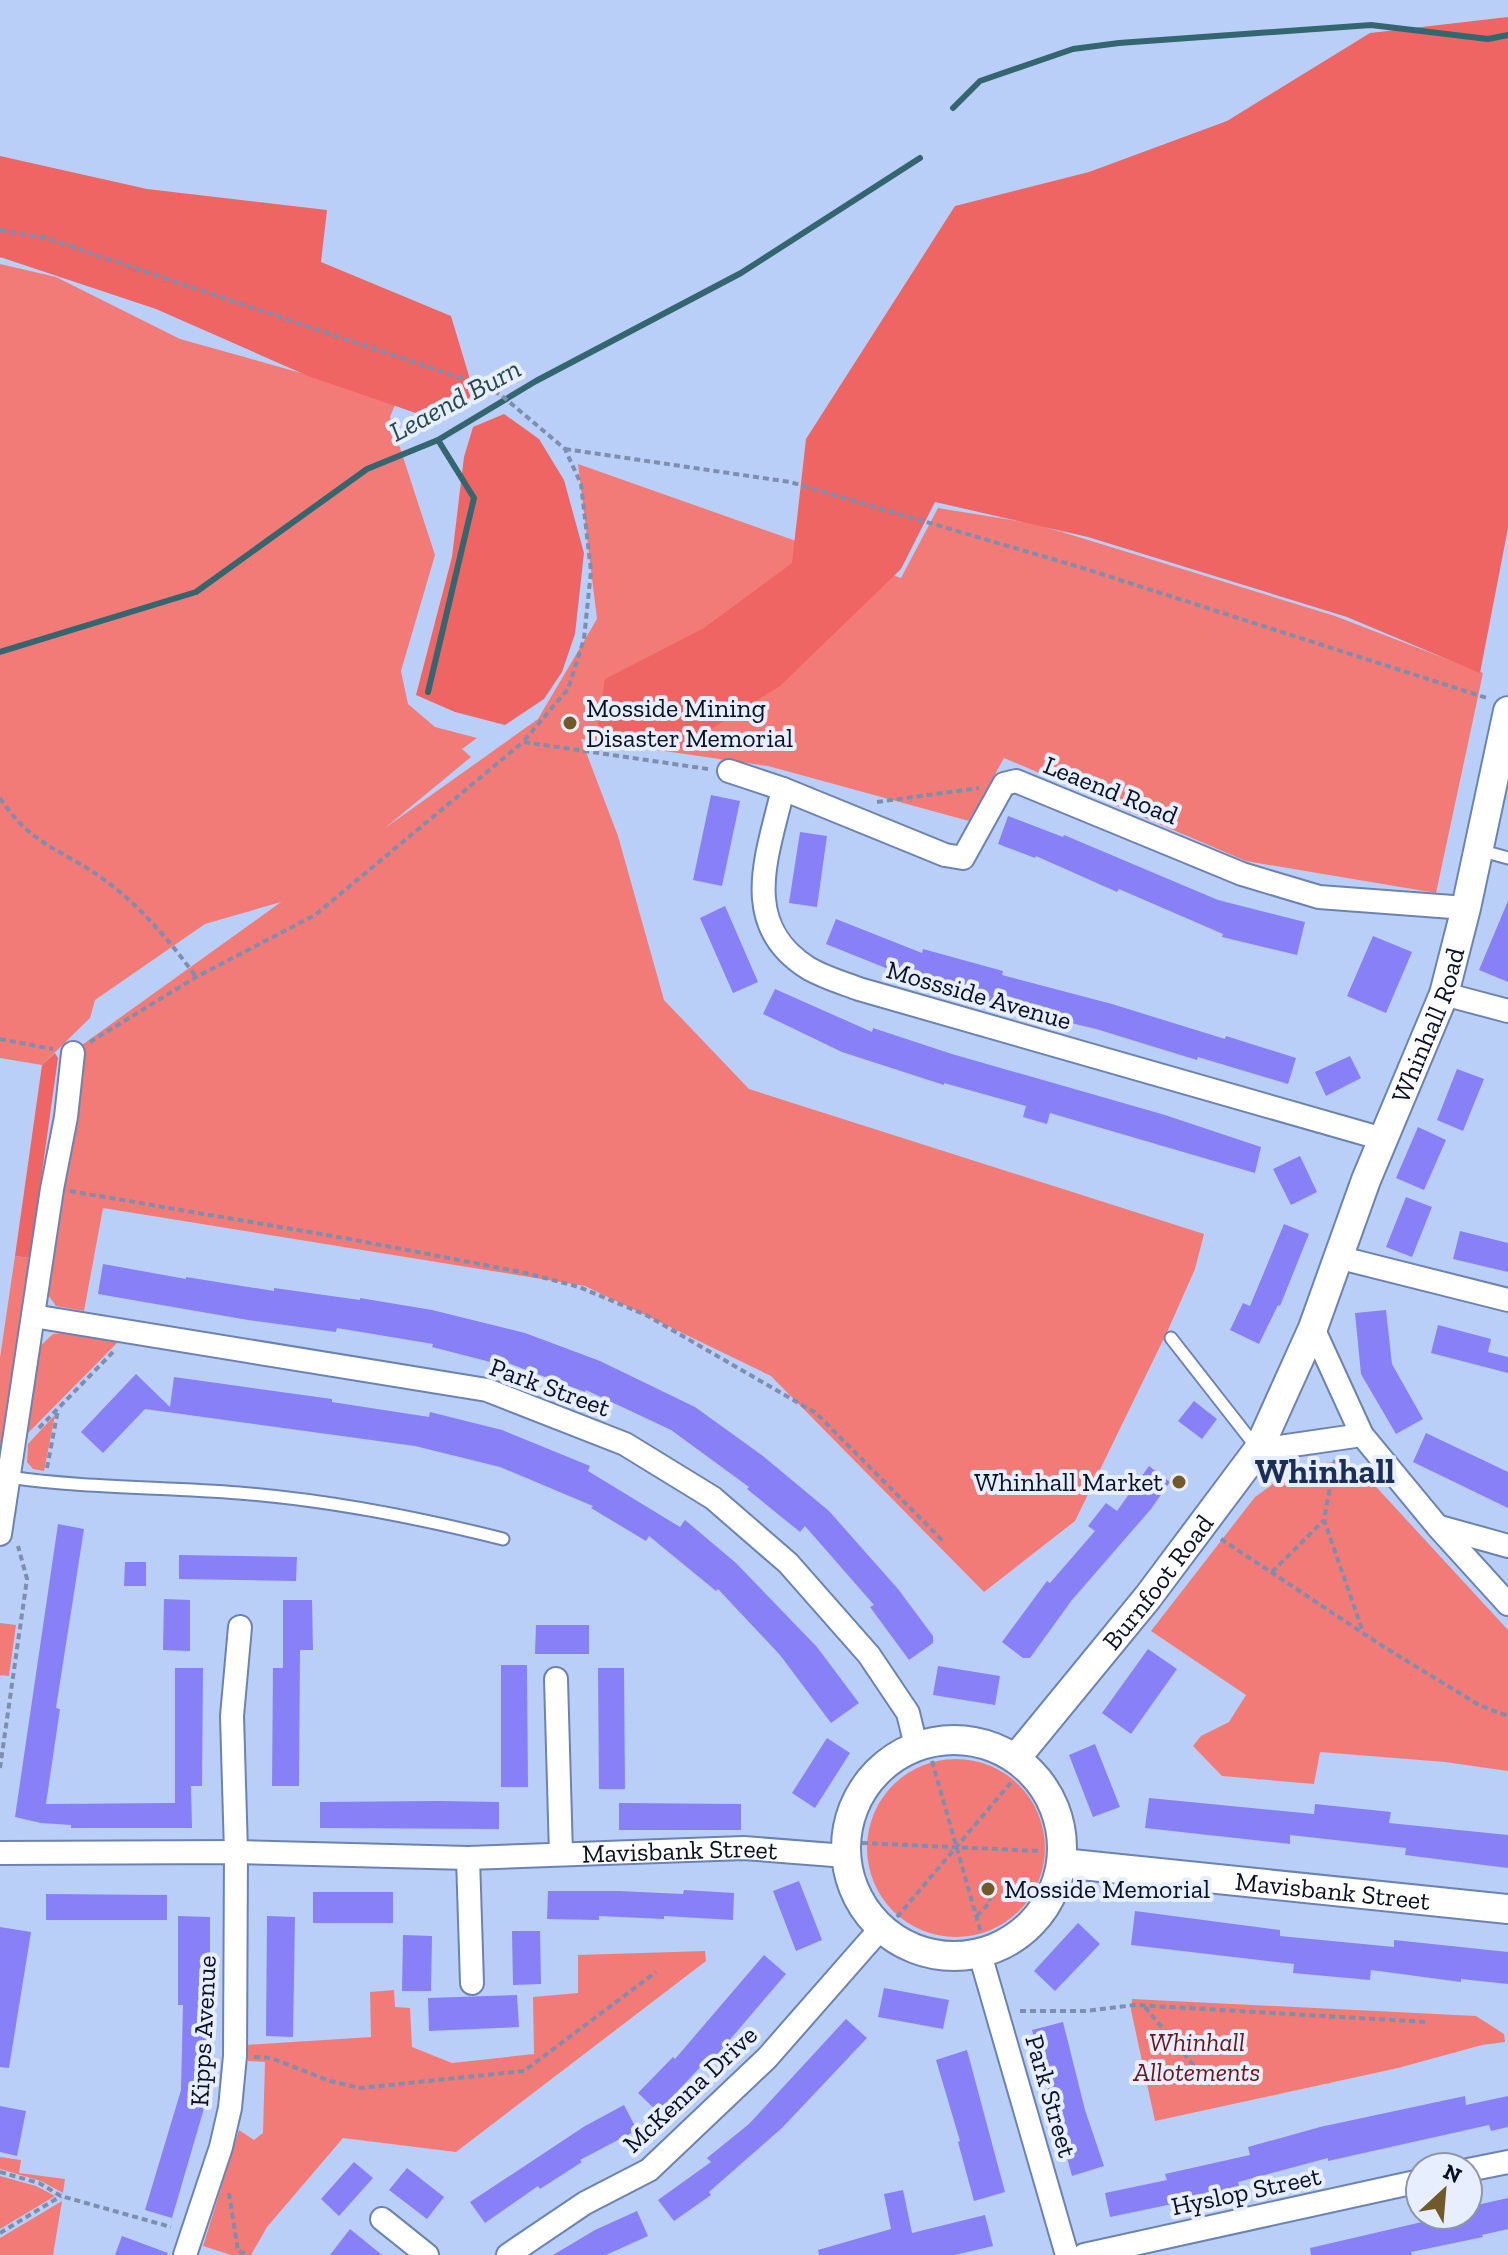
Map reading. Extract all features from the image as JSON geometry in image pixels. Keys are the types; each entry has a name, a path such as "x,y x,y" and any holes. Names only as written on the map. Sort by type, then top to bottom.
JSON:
{"street":[{"name":"Whinhall Road","path":"1283,1396 1313,1328 1383,1139 1444,994 1478,849 1500,706"},
{"path":"729,771 783,789"},
{"name":"Leaend Road","path":"783,789 945,855 963,858 1004,784 1016,781 1242,874 1319,897 1466,908"},
{"name":"Mossside Avenue","path":"783,789 762,883 765,907 770,930 786,952 810,969 859,989 1383,1139"},
{"path":"1444,994 1508,1011"},
{"path":"8,1535 10,1466 52,1189 66,1117 73,1053"},
{"path":"1337,1257 1508,1300"},
{"name":"Park Street","path":"33,1316 487,1390 625,1444 713,1498 788,1563 869,1655 908,1713 922,1744"},
{"path":"1313,1328 1362,1435 1438,1527 1508,1604"},
{"name":"Burnfoot Road","path":"1020,1762 1258,1450 1283,1396"},
{"path":"1258,1450 1362,1435"},
{"path":"1438,1527 1508,1546"},
{"path":"236,1852 232,1716 240,1627"},
{"name":"Mavisbank Street","path":"556,1679 561,1854"},
{"path":"961,1739 981,1742 1020,1762 1041,1782 1057,1812 1063,1857 1056,1887 1047,1906 1034,1923 1018,1936 983,1953 950,1957 913,1949 883,1930 863,1907 851,1883 845,1849 851,1811 866,1783 889,1761 922,1744 961,1739"},
{"name":"Mavisbank Street","path":"0,1853 236,1852 468,1858 744,1848 845,1849"},
{"name":"Kipps Avenue","path":"185,2255 221,2147 230,2108 235,2056 236,1852"},
{"name":"Mavisbank Street","path":"1063,1857 1508,1909"},
{"path":"468,1858 472,1983"},
{"name":"McKenna Drive","path":"508,2255 585,2203 649,2170 767,2058 883,1930"},
{"name":"Park Street","path":"983,1953 997,2013 1067,2255"},
{"path":"1484,2167 1508,2162"},
{"name":"Hyslop Street","path":"1084,2255 1404,2185"},
{"path":"382,2219 427,2255"}],"lane":[{"path":"1478,849 1508,858"},
{"path":"1171,1338 1258,1450"},
{"path":"10,1466 44,1482 240,1493 348,1506 428,1520 503,1539"}],"path":[{"path":"0,230 49,239 110,259 350,339 476,383 501,395 565,449 581,484 591,571 584,639 568,689 523,742 315,915 196,977 73,1053 0,1039"},
{"path":"565,449 790,482 1083,568 1500,706"},
{"path":"523,742 729,771"},
{"path":"835,810 1004,784"},
{"path":"0,798 14,819 40,842 106,881 146,917 196,977"},
{"path":"52,1189 103,1195 189,1214 350,1239 526,1273 579,1287 646,1315 816,1413 945,1543"},
{"path":"10,1466 58,1408 132,1332"},
{"path":"44,1482 58,1408"},
{"path":"1339,1438 1324,1520 1357,1621 1365,1634"},
{"path":"1272,1572 1324,1520"},
{"path":"1202,1527 1479,1705 1508,1716"},
{"path":"0,1768 27,1579 8,1535"},
{"path":"922,1744 957,1847 977,1917 983,1953"},
{"path":"883,1930 957,1847 1020,1762"},
{"path":"845,1849 957,1847 1063,1857"},
{"path":"977,1917 990,1902 989,1895"},
{"path":"235,2056 271,2058 330,2081 360,2088 524,2071 656,1972"},
{"path":"997,2013 1085,2011 1135,2005 1426,2022"},
{"path":"1145,2007 1210,2085"},
{"path":"0,2172 39,2183 61,2196 193,2233"},
{"path":"228,2192 238,2251 249,2255"},
{"path":"0,2233 61,2196"}],"green space":[{"path":"0,264 56,277 180,339 397,400 390,417 435,555 401,671 408,704 435,727 477,738 462,749 471,757 385,828 538,719 597,619 578,464 901,578 938,508 1036,524 1335,616 1483,673 1436,893 1246,861 1004,758 969,821 768,766 581,739 618,836 664,1000 749,1089 1204,1234 1195,1269 1168,1330 1075,1521 984,1592 771,1376 585,1286 103,1208 84,1311 56,1306 46,1292 75,1050 281,902 205,924 95,1000 90,1018 42,1065 0,1058"},
{"path":"15,1256 30,1258 3,1451 0,1452 0,1358"},
{"path":"53,1334 120,1340 24,1437 38,1348"},
{"path":"55,1415 44,1471 33,1469 27,1462 28,1444"},
{"path":"1337,1462 1356,1465 1508,1630 1508,1771 1445,1762 1320,1752 1314,1784 1222,1776 1193,1746 1201,1736 1229,1722 1246,1695 1151,1631 1255,1497 1288,1473 1313,1464"},
{"path":"0,1623 16,1625 9,1676 0,1675"},
{"path":"956,1759 990,1766 1019,1785 1038,1814 1045,1848 1038,1882 1019,1911 990,1930 956,1937 922,1930 893,1911 874,1882 867,1848 874,1814 893,1785 922,1766"},
{"path":"705,1951 706,1961 456,2152 343,2138 267,2227 251,2255 231,2255 203,2246 239,2130 254,2140 263,2133 265,2062 248,2061 246,2045 371,2037 370,1992 394,1990 395,2007 410,2008 412,2047 452,2063 534,2054 533,1997 578,1993 578,1955"},
{"name":"Whinhall Allotements","path":"1132,1999 1476,2016 1504,2034 1505,2042 1155,2121 1131,2010"},
{"path":"0,2157 21,2160 19,2173 65,2179 63,2193 41,2181 0,2169"},
{"path":"0,2176 36,2186 55,2196 0,2229"},
{"path":"62,2201 53,2255 0,2255 0,2238"}],"shaded area":[{"path":"1508,17 1508,528 1480,673 1347,617 1088,537 935,502 901,569 780,686 676,751 597,729 605,679 704,628 792,563 806,439 955,206 1089,172 1227,121 1370,33"},
{"path":"0,156 147,189 327,210 321,262 451,316 475,396 439,421 308,376 156,309 0,257"},
{"path":"504,414 539,439 564,480 584,553 575,634 562,672 544,699 505,725 455,712 416,695 452,557 464,457 473,427"},
{"path":"55,1053 58,1058 30,1258 15,1256 42,1065"}],"building":[{"path":"711,795 740,801 722,886 693,880"},
{"path":"1008,816 1064,835 1218,900 1305,922 1297,955 1222,937 1223,934 1119,889 1117,892 1036,856 998,844"},
{"path":"800,832 827,836 817,907 789,903"},
{"path":"1508,901 1508,982 1479,970"},
{"path":"725,906 758,982 733,993 700,918"},
{"path":"836,919 922,953 923,949 1003,971 1002,975 1296,1058 1288,1084 918,981 826,944"},
{"path":"1373,936 1412,952 1386,1013 1347,996"},
{"path":"775,989 872,1032 873,1028 1165,1115 1261,1147 1255,1173 1050,1113 1047,1124 1023,1117 1026,1106 944,1085 842,1052 763,1014"},
{"path":"1350,1056 1361,1078 1326,1096 1315,1072"},
{"path":"1457,1069 1484,1079 1463,1131 1437,1120"},
{"path":"1418,1127 1446,1140 1424,1190 1396,1178"},
{"path":"1300,1156 1317,1192 1291,1205 1273,1169"},
{"path":"1406,1197 1432,1207 1412,1257 1386,1247"},
{"path":"1284,1224 1309,1234 1280,1306 1259,1344 1230,1330 1243,1303 1250,1306"},
{"path":"1460,1231 1508,1243 1508,1272 1453,1259"},
{"path":"103,1264 186,1279 360,1298 432,1310 525,1333 600,1361 695,1407 763,1456 829,1511 898,1589 933,1636 933,1643 909,1660 870,1607 874,1605 805,1526 800,1532 747,1489 749,1487 671,1430 586,1390 503,1361 502,1365 432,1347 433,1344 337,1328 336,1332 248,1320 98,1294"},
{"path":"1386,1310 1392,1364 1423,1419 1396,1434 1361,1374 1355,1313"},
{"path":"1438,1325 1491,1339 1488,1352 1508,1357 1508,1373 1431,1353"},
{"path":"136,1374 170,1407 174,1377 332,1399 332,1402 429,1417 430,1412 502,1430 590,1466 588,1471 680,1527 685,1520 736,1563 817,1647 859,1703 831,1723 780,1655 718,1589 716,1591 649,1536 646,1541 591,1508 593,1506 500,1467 415,1446 145,1409 103,1453 81,1432"},
{"path":"1194,1401 1217,1419 1202,1439 1178,1421"},
{"path":"1426,1433 1508,1472 1508,1508 1413,1462"},
{"path":"1149,1466 1170,1482 1151,1509 1072,1600 1030,1658 1023,1658 1002,1642 1047,1581 1050,1583 1095,1531 1088,1526 1106,1503 1117,1511"},
{"path":"58,1524 84,1529 56,1708 60,1709 46,1804 175,1803 175,1668 203,1668 202,1786 191,1786 192,1828 71,1828 71,1825 15,1817"},
{"path":"179,1555 297,1557 296,1581 179,1579"},
{"path":"125,1562 146,1562 146,1586 124,1586"},
{"path":"164,1599 190,1600 190,1651 163,1650"},
{"path":"283,1600 312,1600 313,1650 300,1650 299,1786 272,1786 273,1668 283,1668"},
{"path":"536,1625 589,1625 589,1654 535,1654"},
{"path":"1148,1649 1177,1669 1131,1734 1102,1713"},
{"path":"501,1665 527,1665 528,1787 501,1787"},
{"path":"938,1666 1000,1676 995,1705 933,1695"},
{"path":"598,1668 624,1668 625,1789 599,1789"},
{"path":"827,1738 850,1753 815,1808 792,1793"},
{"path":"1095,1744 1120,1807 1093,1817 1069,1755"},
{"path":"1149,1798 1314,1814 1315,1804 1391,1812 1389,1823 1508,1835 1508,1868 1405,1855 1406,1848 1290,1835 1290,1844 1145,1828"},
{"path":"320,1802 499,1802 499,1829 320,1828"},
{"path":"619,1803 741,1804 741,1830 619,1830"},
{"path":"799,1881 822,1940 796,1951 773,1891"},
{"path":"684,1890 734,1893 733,1920 664,1916 664,1919 599,1916 599,1920 547,1919 548,1891 683,1894"},
{"path":"313,1892 393,1892 393,1923 313,1923"},
{"path":"46,1894 167,1895 167,1920 46,1920"},
{"path":"1135,1911 1280,1930 1280,1936 1394,1947 1394,1940 1508,1952 1508,1984 1461,1979 1461,1982 1371,1970 1370,1980 1293,1973 1294,1964 1131,1945"},
{"path":"178,1916 210,1917 210,2014 207,2098 172,2218 145,2210 181,2090 183,2005 178,2005"},
{"path":"267,1916 295,1917 293,2037 266,2036"},
{"path":"1078,1923 1100,1944 1055,1991 1034,1971"},
{"path":"0,1927 31,1932 9,2068 0,2067"},
{"path":"512,1931 540,1931 541,1984 513,1985"},
{"path":"403,1935 432,1936 431,1991 402,1991"},
{"path":"764,1955 786,1974 709,2064 706,2061 658,2112 638,2093 673,2057 675,2059"},
{"path":"884,1988 949,2000 943,2029 878,2017"},
{"path":"517,1995 519,2027 429,2031 428,1998"},
{"path":"846,2019 867,2038 782,2128 709,2192 711,2195 674,2221 658,2200 711,2162 707,2158 749,2124"},
{"path":"1063,2022 1085,2110 1104,2166 1072,2176 1032,2030"},
{"path":"967,2050 1005,2192 974,2201 936,2060"},
{"path":"1465,2096 1466,2105 1508,2096 1508,2127 1491,2131 1489,2125 1328,2161 1328,2158 1238,2182 1240,2190 1110,2217 1105,2193 1167,2180 1165,2174 1250,2155 1248,2147 1320,2127"},
{"path":"624,2105 637,2130 580,2160 582,2162 540,2189 538,2186 485,2223 470,2202 585,2126"},
{"path":"0,2106 26,2111 17,2156 0,2152"},
{"path":"354,2162 373,2178 339,2216 321,2199"},
{"path":"407,2168 444,2197 427,2219 389,2190"},
{"path":"903,2190 912,2233 985,2215 993,2246 955,2255 819,2255 818,2250 891,2229 884,2194"},
{"path":"1508,2198 1508,2229 1411,2252 1412,2255 1311,2255 1310,2248 1404,2226 1404,2231 1484,2231 1484,2203"},
{"path":"637,2211 648,2236 606,2255 553,2255 595,2230"},
{"path":"350,2229 382,2255 330,2255"},
{"path":"122,2236 168,2253 115,2255"}],"waterway":[{"name":"Leaend Burn","path":"953,108 980,81 1073,49 1371,25 1488,39 1508,35"},
{"name":"Leaend Burn","path":"0,652 196,592 367,469 438,440 536,381 741,273 920,158"},
{"path":"428,692 474,498 438,440"}],"place":[{"name":"Mosside Mining Disaster Memorial","path":"570,723"},
{"name":"Whinhall Market","path":"1179,1482"},
{"name":"Mosside Memorial","path":"988,1889"}],"district":[{"name":"Whinhall","path":"1325,1471"}]}
